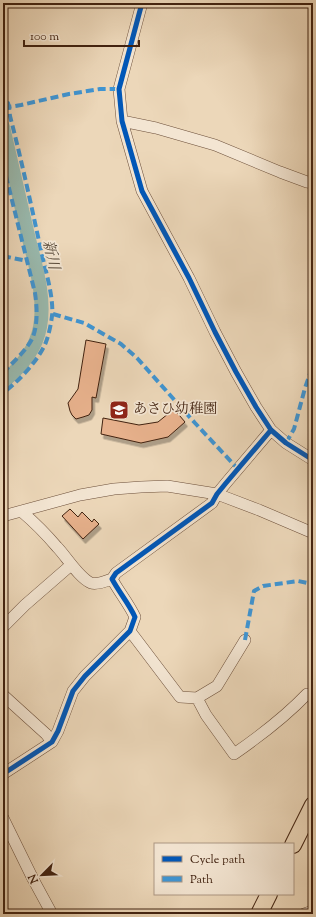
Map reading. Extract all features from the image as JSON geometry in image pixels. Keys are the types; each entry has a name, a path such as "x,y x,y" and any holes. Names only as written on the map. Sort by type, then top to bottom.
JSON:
{"highway":[{"path":"294,843 313,805"},
{"path":"259,914 268,895"}],"street":[{"path":"142,3 119,89 122,121 142,191 189,278 236,372 256,407 271,430 286,443 313,460"},
{"path":"122,121 156,128 215,145 313,184"},
{"path":"21,511 45,533 71,565 86,580 93,583 98,583 112,579 116,573 212,503 217,494 271,430"},
{"path":"3,516 80,495 114,489 167,486 217,494 313,532"},
{"path":"3,627 25,604 71,565"},
{"path":"3,774 52,742 58,731 73,691 85,676 130,631 134,617 112,579"},
{"path":"130,631 180,698 197,698 218,686 245,640"},
{"path":"197,698 206,715 234,754 260,736 294,708 307,694 313,696"},
{"path":"3,695 46,734 52,742"},
{"path":"3,818 52,914"},
{"path":"304,914 313,911"}],"building":[{"path":"86,340 106,344 96,398 92,397 92,410 89,415 76,419 70,411 68,403 78,389"},
{"path":"174,409 185,422 168,437 141,443 101,434 103,418 139,425 158,422"},
{"path":"70,509 78,517 82,512 92,522 94,519 99,524 83,539 62,516"}],"waterway":[{"name":"新川","path":"3,127 36,266 41,303 40,327 35,343 26,358 3,382"}],"marked path":[{"path":"7,104 8,103 9,107 69,94 100,89 119,89"},
{"path":"3,91 9,107 52,302 52,319 43,349 28,370 3,393"},
{"path":"3,164 35,293 37,315 33,337 24,351 3,373"},
{"path":"3,256 27,261"},
{"path":"53,314 84,323 121,344 137,358 238,469"},
{"path":"286,443 294,429 313,365"},
{"path":"245,640 254,591 263,586 298,581 313,584"}],"cycle path":[{"path":"142,3 119,89 122,121 142,191 189,278 236,372 256,407 271,430 286,443 313,460"},
{"path":"3,774 52,742 58,731 73,691 85,676 130,631 135,617 112,579 116,573 212,503 217,494 271,430"}],"place":[{"name":"あさひ幼稚園","path":"119,410"}]}
